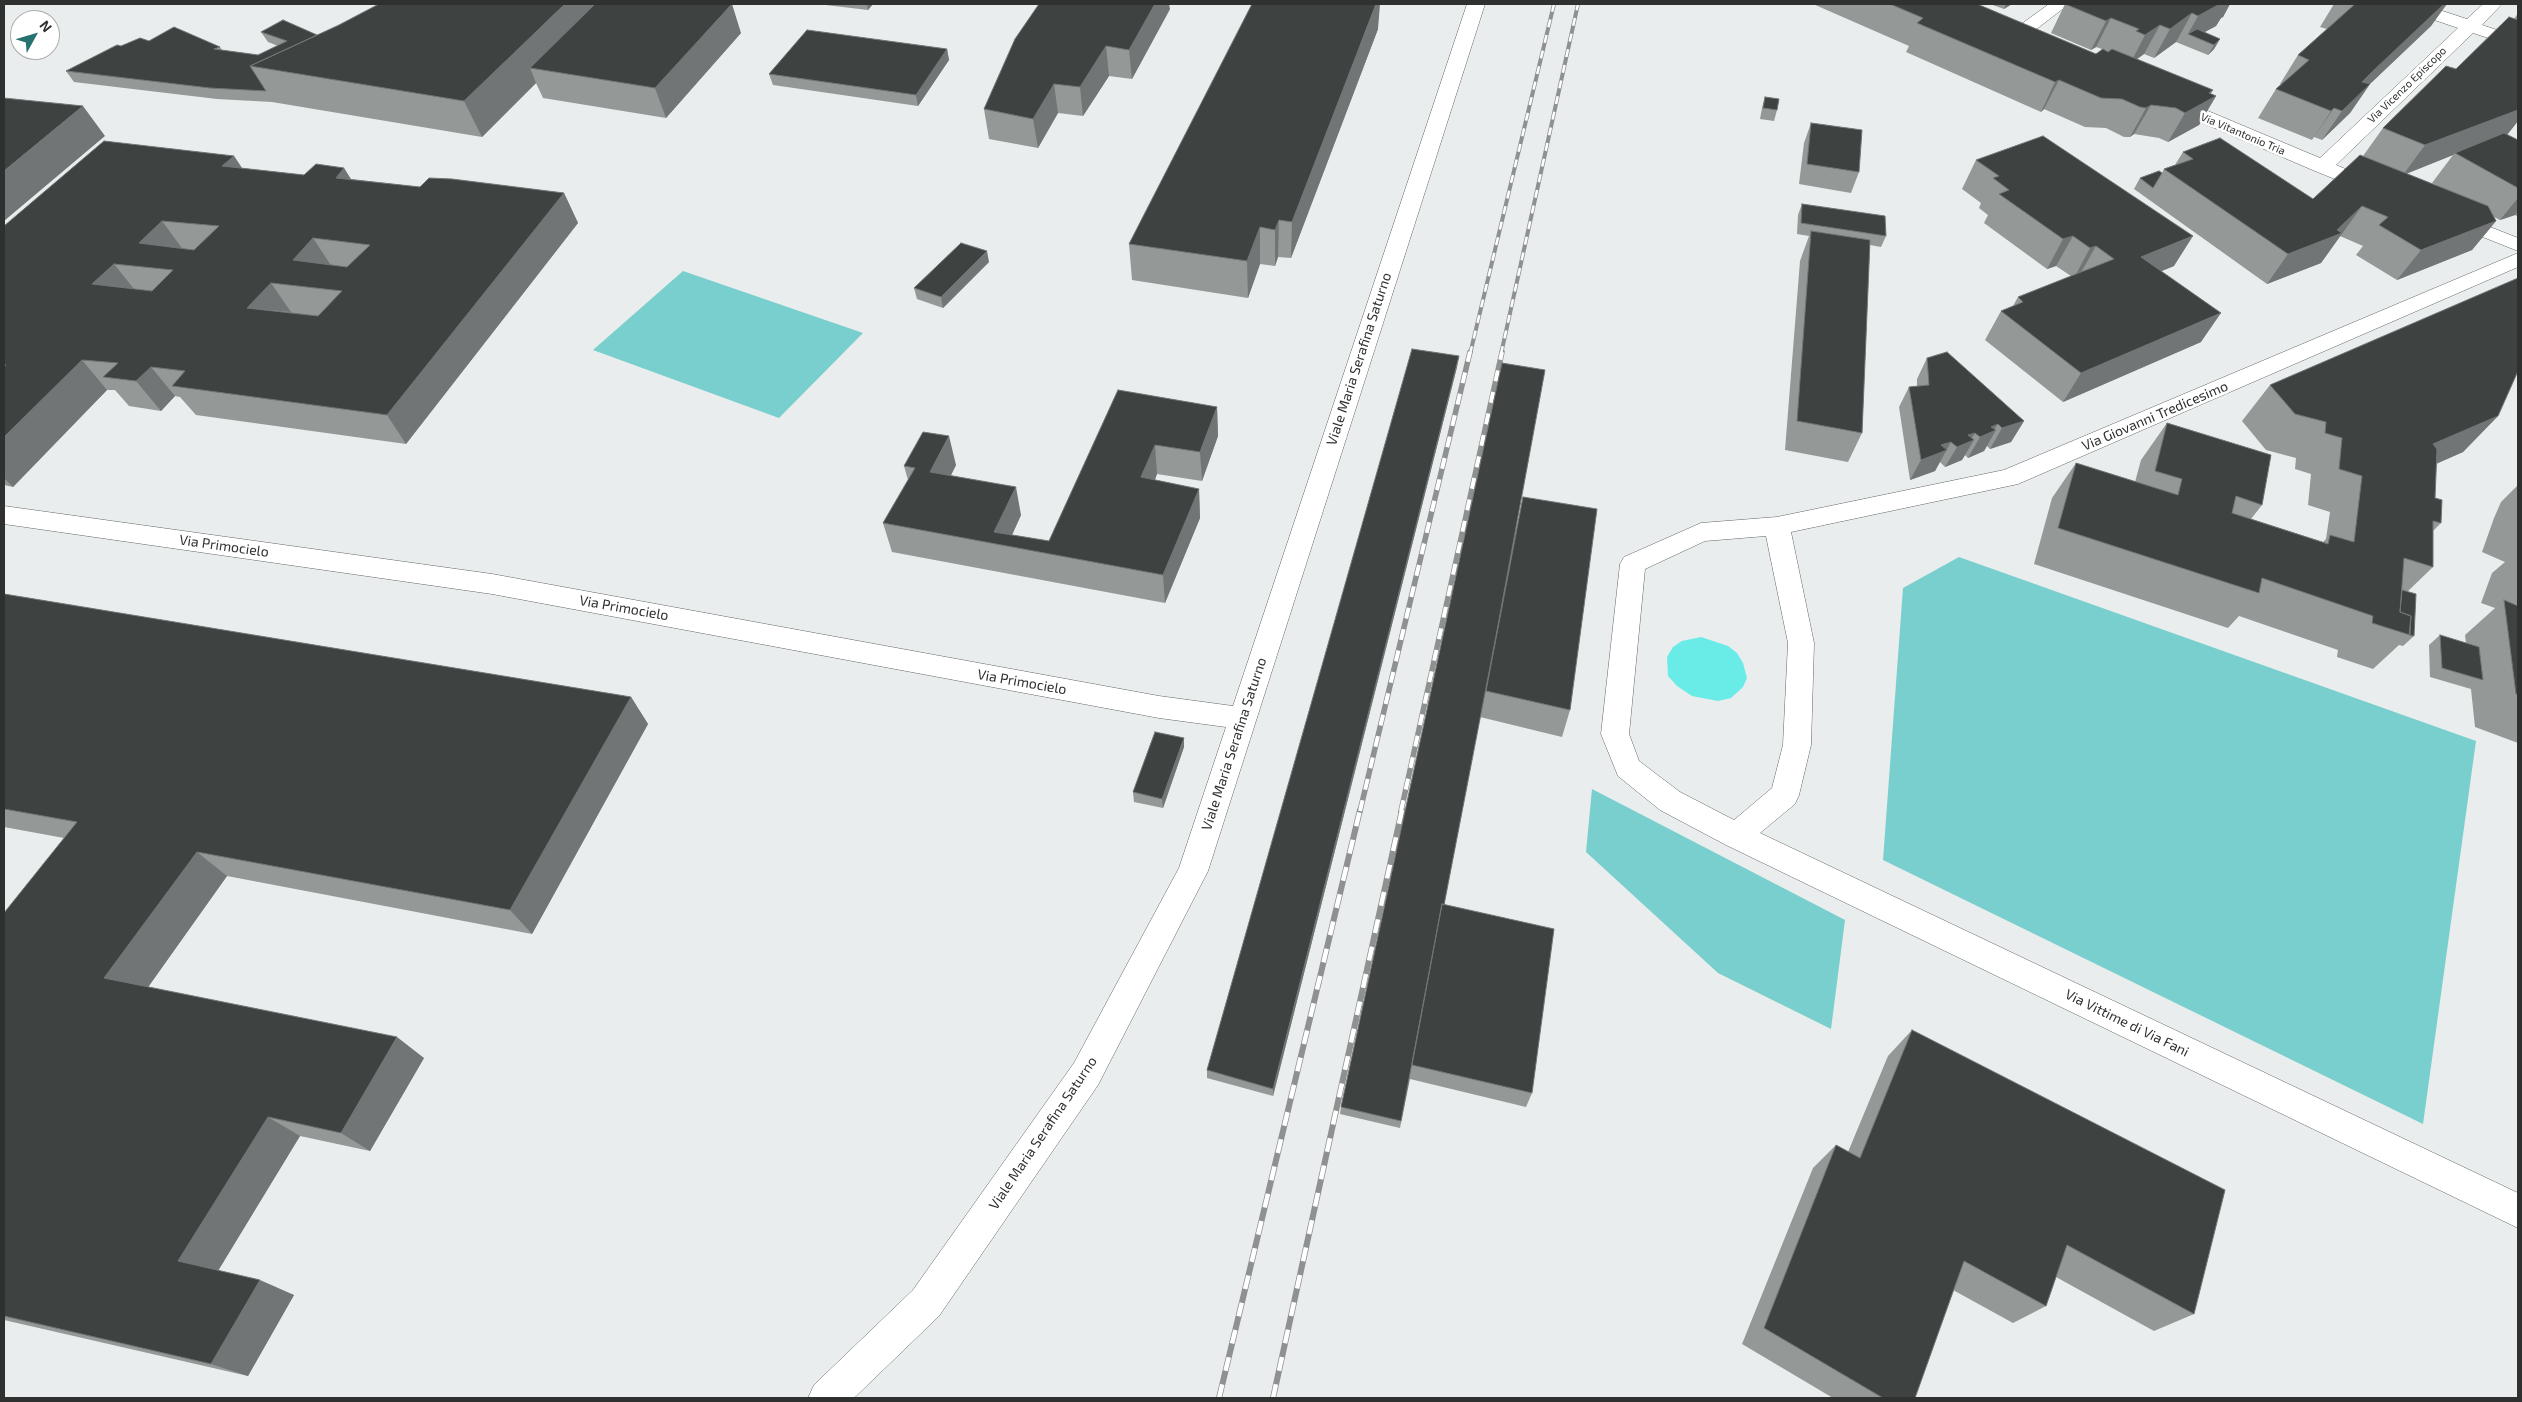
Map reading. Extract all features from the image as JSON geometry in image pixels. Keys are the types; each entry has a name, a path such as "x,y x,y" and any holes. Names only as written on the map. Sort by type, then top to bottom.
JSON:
{"street":[{"name":"Viale Maria Serafina Saturno","path":"827,1398 926,1303 1086,1074 1193,871 1476,4"},
{"path":"2015,37 2060,4"},
{"path":"2405,4 2518,43"},
{"name":"Via Vicenzo Episcopo","path":"2322,167 2493,4"},
{"path":"1997,28 2033,44"},
{"name":"Via Vitantonio Tria","path":"2150,94 2393,195"},
{"path":"2438,213 2518,245"},
{"name":"Via Giovanni Tredicesimo","path":"1736,836 1670,801 1628,768 1615,734 1633,564 1701,532 1777,526 2009,478 2518,259"},
{"name":"Via Primocielo","path":"4,516 492,584 1149,705 1242,718"},
{"path":"1736,836 1786,795 1797,745 1801,643 1777,526"},
{"name":"Via Vittime di Via Fani","path":"1736,836 2518,1211"}],"shaded area":[{"path":"683,271 863,333 779,418 593,350"},
{"path":"1959,557 2476,741 2423,1124 1883,860 1903,588"},
{"path":"1701,637 1728,646 1737,653 1743,663 1747,678 1743,687 1731,698 1718,701 1692,696 1677,686 1668,676 1667,657 1673,647 1682,641"},
{"path":"1592,789 1845,920 1831,1029 1718,973 1586,852"}],"building":[{"path":"379,4 565,4 464,101 250,66 339,25"},
{"path":"595,4 732,4 655,88 530,68"},
{"path":"1039,4 1155,4 1129,50 1106,46 1080,87 1054,84 1033,119 984,109 1015,39"},
{"path":"1252,4 1376,4 1292,222 1279,220 1275,230 1260,227 1247,261 1129,244"},
{"path":"1890,4 1977,4 2096,54 2103,49 2108,52 2112,49 2213,90 2209,93 2216,96 2185,113 2176,108 2151,105 2146,108 2122,99 2101,98 2059,80 2055,82 1917,23 1923,18"},
{"path":"2065,4 2220,4 2198,16 2192,13 2170,29 2160,25 2145,35 2136,31 2139,29 2111,18 2106,21"},
{"path":"2355,4 2444,4 2362,82 2370,84 2342,111 2334,108 2331,111 2276,89 2309,60 2298,55"},
{"path":"2509,17 2518,20 2518,110 2425,145 2383,128 2446,66 2456,69"},
{"path":"283,20 317,35 250,66 266,91 210,88 66,71 117,45 121,46 140,38 149,41 174,27 220,47 214,49 258,55 287,41 261,32"},
{"path":"2197,29 2220,39 2214,45 2188,34"},
{"path":"807,30 947,49 916,95 769,74"},
{"path":"1765,97 1779,99 1777,110 1763,108"},
{"path":"4,98 83,106 4,171"},
{"path":"1811,123 1862,130 1859,172 1807,164"},
{"path":"2504,133 2518,140 2518,188 2455,153"},
{"path":"2043,136 2193,236 2141,257 2221,313 2081,373 2001,311 2023,302 2018,297 2114,259 2096,246 2090,248 2073,236 2063,239 1999,194 2009,190 1993,178 1999,176 1976,160"},
{"path":"2220,138 2313,199 2360,155 2488,206 2496,221 2421,250 2379,225 2388,217 2362,206 2337,230 2342,233 2288,254 2164,169 2193,159 2183,152"},
{"path":"104,141 234,156 222,166 304,175 316,164 344,168 336,178 420,187 429,178 452,179 564,193 387,415 172,386 185,371 151,367 136,381 103,377 118,363 82,360 4,437 4,367 6,365 4,365 4,226","holes":["162,221 219,226 194,250 139,243","313,238 370,245 347,267 293,260","114,264 173,270 152,291 92,284","271,283 342,291 318,316 247,308"]},
{"path":"2159,171 2162,173 2153,188 2140,178"},
{"path":"1802,204 1885,216 1886,236 1801,223"},
{"path":"1811,231 1870,240 1862,433 1797,421"},
{"path":"961,243 987,251 941,297 914,288"},
{"path":"2518,278 2518,371 2498,416 2433,444 2437,449 2435,498 2442,500 2441,523 2433,521 2433,567 2404,558 2400,612 2411,616 2410,635 2372,623 2373,616 2262,578 2259,593 2058,528 2076,463 2178,495 2182,479 2155,471 2167,423 2271,455 2262,505 2236,496 2232,513 2328,544 2330,535 2354,542 2362,476 2339,469 2342,438 2325,433 2326,422 2295,414 2270,385"},
{"path":"1412,349 1459,356 1273,1089 1207,1070"},
{"path":"1947,352 2024,421 2002,428 1998,424 1991,427 1996,430 1980,437 1975,433 1968,435 1974,440 1957,447 1951,442 1941,445 1947,450 1921,460 1909,387 1929,385 1927,358"},
{"path":"1502,363 1545,370 1496,636 1401,1121 1341,1107"},
{"path":"1118,390 1217,407 1200,452 1155,445 1141,477 1199,489 1163,575 883,523 915,468 904,466 923,432 949,436 930,472 1016,487 994,532 1049,541"},
{"path":"1523,497 1597,509 1570,710 1486,691"},
{"path":"2402,590 2416,594 2414,636 2409,635 2411,616 2400,612"},
{"path":"4,594 631,697 510,910 197,852 104,978 397,1037 341,1133 268,1117 178,1261 260,1280 211,1364 4,1316 4,913 77,822 4,809"},
{"path":"2504,600 2518,606 2518,695 2516,694"},
{"path":"2440,635 2479,647 2483,680 2442,668"},
{"path":"1155,732 1184,738 1162,799 1133,792"},
{"path":"1442,904 1554,929 1532,1093 1412,1065"},
{"path":"1912,1030 2225,1190 2194,1314 2067,1245 2046,1306 1964,1261 1915,1398 1883,1398 1764,1328 1836,1145 1860,1158"}],"railway":[{"path":"1470,354 1554,4"},
{"path":"1501,354 1578,4"},
{"path":"1360,811 1470,352"},
{"path":"1401,811 1502,352"},
{"path":"1219,1398 1360,810"},
{"path":"1273,1398 1402,810"}]}
